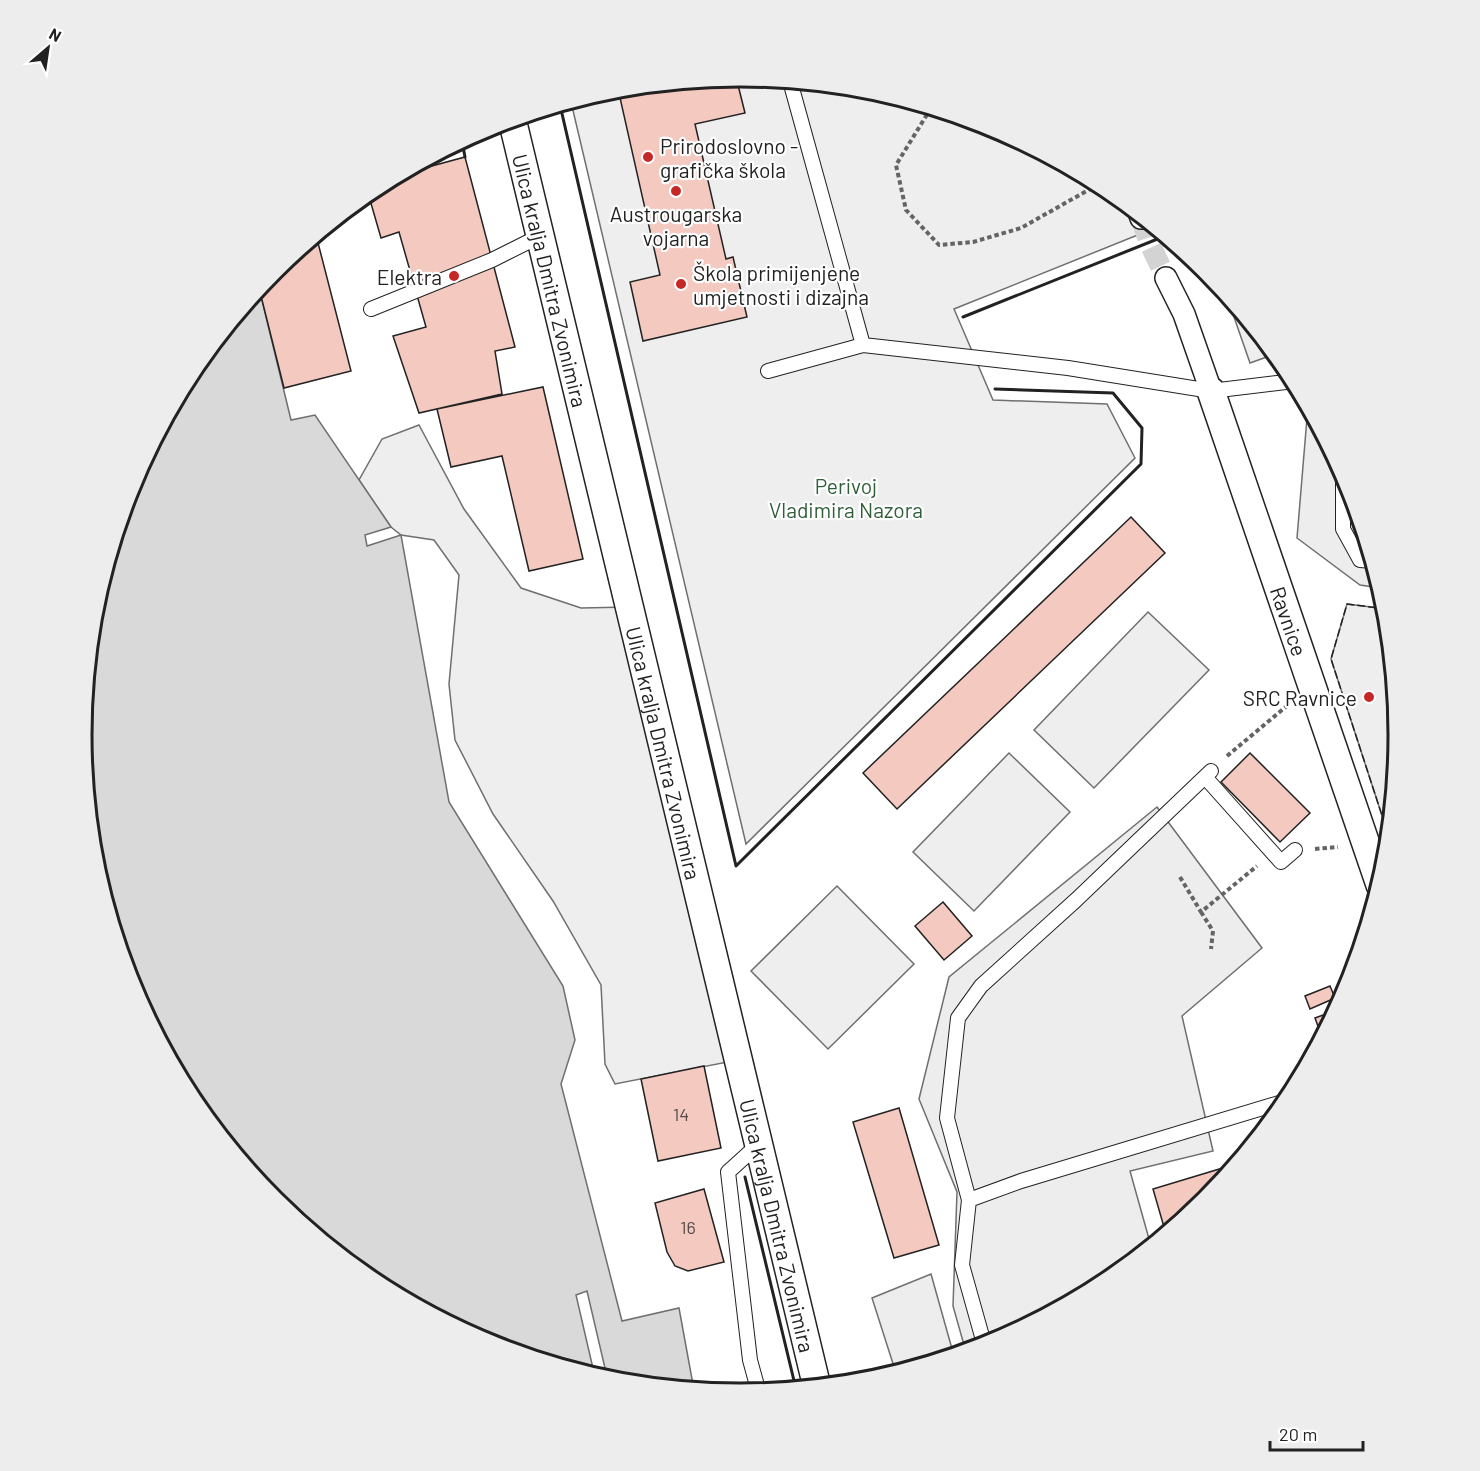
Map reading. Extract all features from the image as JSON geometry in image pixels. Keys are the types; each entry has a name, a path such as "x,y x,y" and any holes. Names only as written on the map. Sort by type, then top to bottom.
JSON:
{"street":[{"name":"Ulica kralja Dmitra Zvonimira","path":"514,128 815,1379"},
{"path":"1166,278 1184,314 1211,391"},
{"name":"Ravnice","path":"1211,391 1374,869"}],"lane":[{"path":"792,89 863,345"},
{"path":"371,309 492,260 540,236"},
{"path":"768,371 863,345 1068,368 1211,391 1284,382"},
{"path":"1341,493 1343,529 1360,560 1364,560"},
{"path":"982,1337 962,1265 969,1200 947,1118 958,1018 981,986 1076,900 1208,774 1281,862 1295,850"},
{"path":"969,1200 1021,1181 1273,1105"},
{"path":"756,1384 750,1360 728,1172 759,1144"}],"path":[{"path":"927,115 896,165 906,210 939,245 973,242 1021,228 1089,189"},
{"path":"1208,774 1261,728"},
{"path":"1201,912 1232,889 1272,852"},
{"path":"1180,877 1213,931 1211,949"}],"green space":[{"name":"Perivoj Vladimira Nazora","path":"698,88 782,88 825,93 867,99 948,121 988,136 1064,174 1100,196 1147,231 954,309 993,400 1107,404 1135,458 746,844 573,109 613,99"},
{"path":"1233,315 1266,357 1250,363"},
{"path":"419,425 464,509 521,588 581,608 629,607 738,1060 615,1084 605,1064 601,985 553,901 493,814 455,740 449,684 459,575 434,540 401,535 391,527 359,480 382,439"},
{"name":"SRC Ravnice","path":"1347,604 1376,608 1387,693 1387,778 1383,819 1331,659"},
{"path":"1148,612 1209,670 1094,788 1034,730"},
{"path":"1009,753 1070,812 974,911 913,852"},
{"path":"837,886 914,964 828,1049 751,971"}],"shaded area":[{"path":"261,298 291,420 315,415 391,527 365,535 367,546 401,535 449,802 563,986 575,1040 561,1084 622,1321 679,1308 693,1382 605,1370 587,1291 576,1295 593,1367 532,1350 453,1317 380,1275 345,1250 281,1194 252,1163 201,1096 158,1022 126,944 104,862 93,778 93,693 104,609 126,527 158,449 201,375"},
{"path":"1307,420 1339,487 1354,527 1371,587 1360,585 1297,538"},
{"path":"1157,807 1262,948 1182,1016 1213,1151 1130,1171 1149,1239 1100,1275 1064,1297 1027,1317 964,1344 953,1306 957,1192 919,1099 949,977"},
{"path":"931,1274 952,1349 894,1366 872,1298"}],"building":[{"name":"Austrougarska vojarna","path":"739,87 745,113 695,124 726,259 733,257 747,317 643,341 630,282 660,275 620,98 698,88"},
{"name":"Elektra","path":"465,157 515,347 495,351 502,394 419,413 393,336 426,327 399,232 381,238 371,203 430,167"},
{"path":"318,243 351,371 284,388 261,298"},
{"path":"543,387 583,559 529,571 502,456 451,467 437,409"},
{"path":"1131,517 1165,553 897,809 863,773"},
{"path":"1250,753 1310,813 1280,842 1221,782"},
{"path":"943,902 972,936 944,960 915,926"},
{"path":"1330,986 1334,995 1332,999 1310,1009 1305,996"},
{"path":"1325,1014 1319,1028 1315,1018"},
{"path":"704,1066 721,1148 658,1161 641,1079"},
{"path":"899,1108 939,1245 894,1258 853,1122"},
{"path":"1224,1168 1164,1226 1153,1189"},
{"path":"704,1189 724,1262 688,1271 675,1266 667,1252 655,1203"}],"tunnel":[{"path":"1145,229 1166,278"}],"fence":[{"path":"1376,608 1347,604 1331,659 1383,819"}],"wall":[{"path":"562,112 736,866 1141,464 1142,428 1113,393 995,389"},
{"path":"464,149 465,157"},
{"path":"963,317 1157,239"},
{"path":"745,1177 794,1382"}],"place":[{"name":"Prirodoslovno - grafička škola","path":"648,157"},
{"name":"Austrougarska vojarna","path":"676,191"},
{"name":"Elektra","path":"454,276"},
{"name":"Škola primijenjene umjetnosti i dizajna","path":"681,284"},
{"name":"SRC Ravnice","path":"1369,697"}]}
